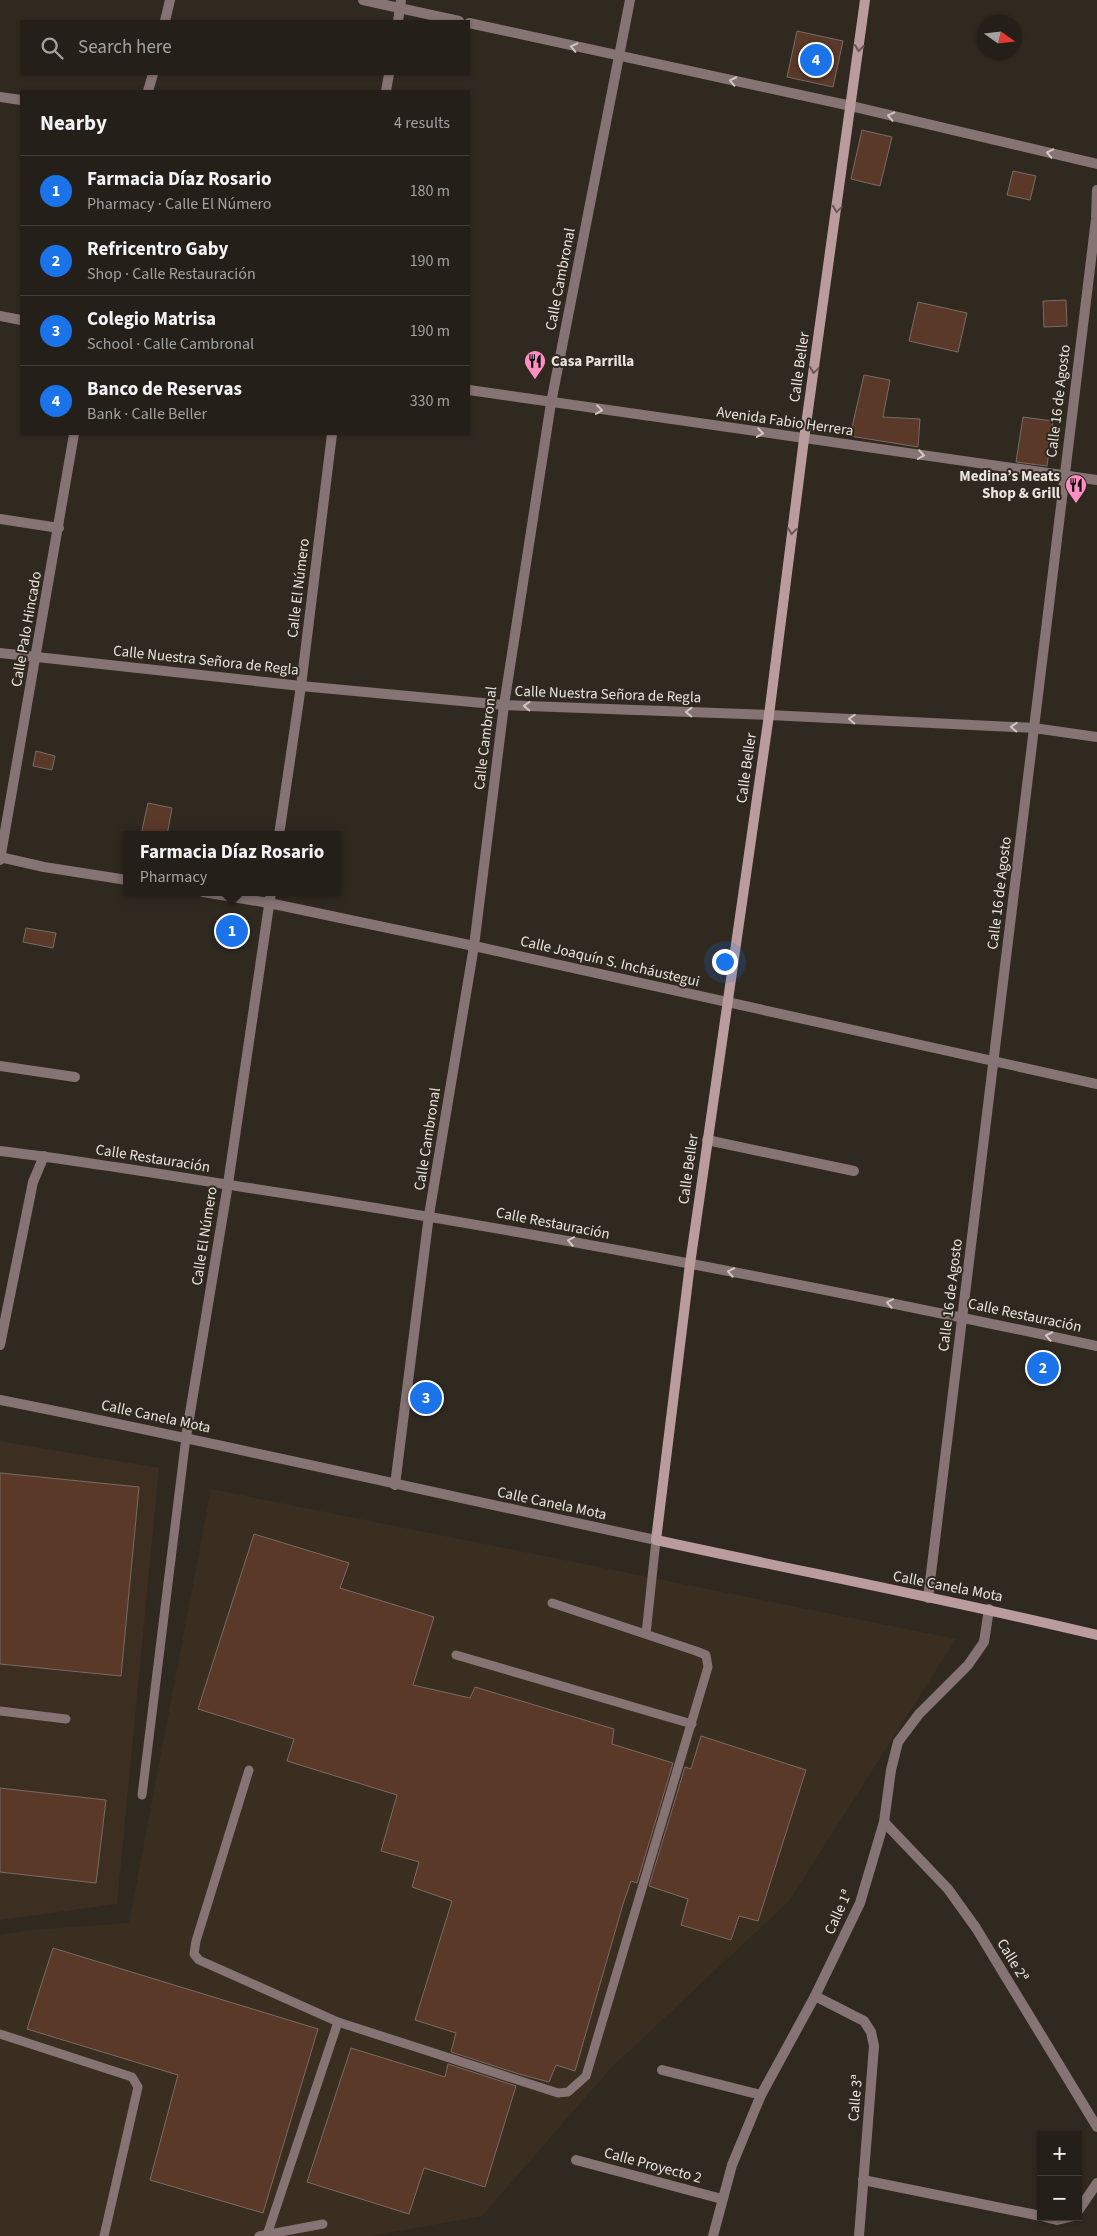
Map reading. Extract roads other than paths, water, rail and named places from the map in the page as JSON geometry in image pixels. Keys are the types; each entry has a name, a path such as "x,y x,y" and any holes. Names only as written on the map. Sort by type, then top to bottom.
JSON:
{"main road":[{"name":"Calle Beller","path":"656,1540 690,1264 726,1002 769,714 804,439 865,0"},
{"name":"Calle Canela Mota","path":"656,1540 928,1598 989,1609 1097,1634"}],"street":[{"path":"165,20 170,0"},
{"path":"363,0 401,4 456,20"},
{"name":"Calle Cambronal","path":"395,1485 429,1215 474,946 504,705 551,403 630,0"},
{"path":"398,20 401,4"},
{"path":"470,24 851,106 1097,164"},
{"path":"148,90 153,75"},
{"path":"386,90 389,75"},
{"path":"0,97 20,100"},
{"name":"Calle 16 de Agosto","path":"928,1598 1096,219 1097,190"},
{"path":"0,316 20,320"},
{"name":"Avenida Fabio Herrera","path":"470,390 1097,480"},
{"name":"Calle Palo Hincado","path":"0,858 74,435"},
{"name":"Calle El Número","path":"280,831 301,686 332,435"},
{"path":"0,519 59,528"},
{"name":"Calle Nuestra Señora de Regla","path":"0,653 301,686 504,705 769,714 1034,728 1097,738"},
{"path":"0,858 123,879"},
{"name":"Calle Joaquín S. Incháustegui","path":"248,896 270,898 474,946 1097,1084"},
{"name":"Calle El Número","path":"186,1437 228,1184 270,898"},
{"path":"0,1066 75,1077"},
{"path":"708,1140 854,1171"},
{"name":"Calle Restauración","path":"0,1151 44,1156 429,1215 962,1317 1097,1346"},
{"path":"0,1345 33,1182 44,1156"},
{"name":"Calle Canela Mota","path":"0,1400 186,1437 395,1485 656,1540"},
{"name":"Calle 1ª","path":"713,2236 732,2165 761,2095 815,1996 860,1903 884,1822 891,1770 898,1742 919,1714 968,1665 984,1642 989,1609"},
{"name":"Calle 2ª","path":"884,1822 948,1889 976,1928 1097,2127"},
{"name":"Calle 3ª","path":"815,1996 864,2021 871,2032 874,2046 859,2236"},
{"path":"662,2070 761,2095"},
{"name":"Calle Proyecto 2","path":"576,2160 722,2199"},
{"path":"863,2180 1037,2215"},
{"path":"1082,2205 1097,2184"}],"lane":[{"path":"142,1795 186,1437"},
{"path":"646,1634 656,1540"},
{"path":"249,1770 196,1941 194,1954 199,1960 338,2022 558,2093 568,2092 586,2076 708,1668 706,1655 552,1603"},
{"path":"456,1655 692,1724"},
{"path":"0,1711 66,1719"},
{"path":"263,2236 338,2022"},
{"path":"0,2034 132,2077 137,2083 138,2087 104,2236"},
{"path":"263,2236 323,2224"}],"place":[{"name":"Banco de Reservas","path":"816,60"},
{"name":"Casa Parrilla","path":"535,380"},
{"name":"Medina’s Meats Shop & Grill","path":"1076,504"},
{"name":"Farmacia Díaz Rosario","path":"232,931"},
{"name":"Refricentro Gaby","path":"1043,1368"},
{"name":"Colegio Matrisa","path":"426,1398"}]}
